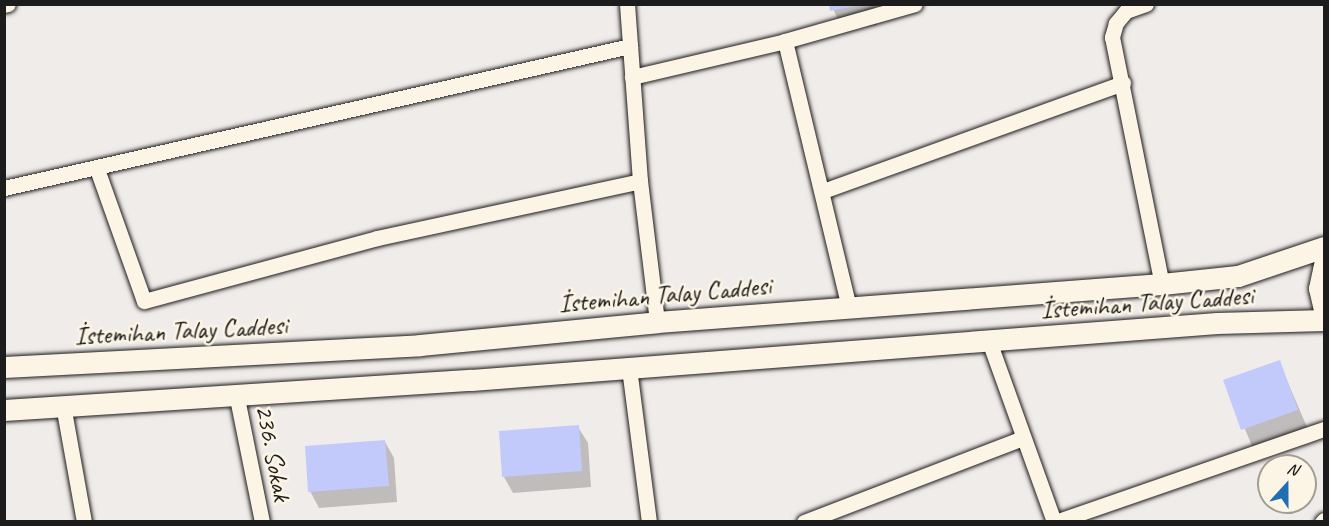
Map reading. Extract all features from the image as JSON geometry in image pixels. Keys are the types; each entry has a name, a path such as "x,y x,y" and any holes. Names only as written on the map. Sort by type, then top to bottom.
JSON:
{"street":[{"path":"627,4 640,181 657,322"},
{"path":"632,77 785,41 915,4"},
{"path":"1146,4 1126,11 1116,23 1112,37 1162,284"},
{"path":"785,41 823,191 849,307"},
{"path":"4,188 97,169 630,46"},
{"path":"823,191 1123,83"},
{"path":"97,169 144,301 377,238 640,181"},
{"name":"İstemihan Talay Caddesi","path":"4,367 420,345 657,322 1162,284 1238,276 1324,247"},
{"path":"1324,265 1319,288 1324,310"},
{"name":"İstemihan Talay Caddesi","path":"4,410 629,368 1217,323 1324,320"},
{"path":"989,342 1054,522 1324,429"},
{"path":"629,368 649,522"},
{"name":"236. Sokak","path":"236,393 262,522"},
{"path":"63,405 84,522"},
{"path":"804,522 1023,438"}],"building":[{"path":"829,4 856,4 856,6 830,11"},
{"path":"1280,360 1298,410 1241,430 1223,380"},
{"path":"579,425 582,471 502,477 499,431"},
{"path":"385,440 389,486 308,492 305,446"}]}
